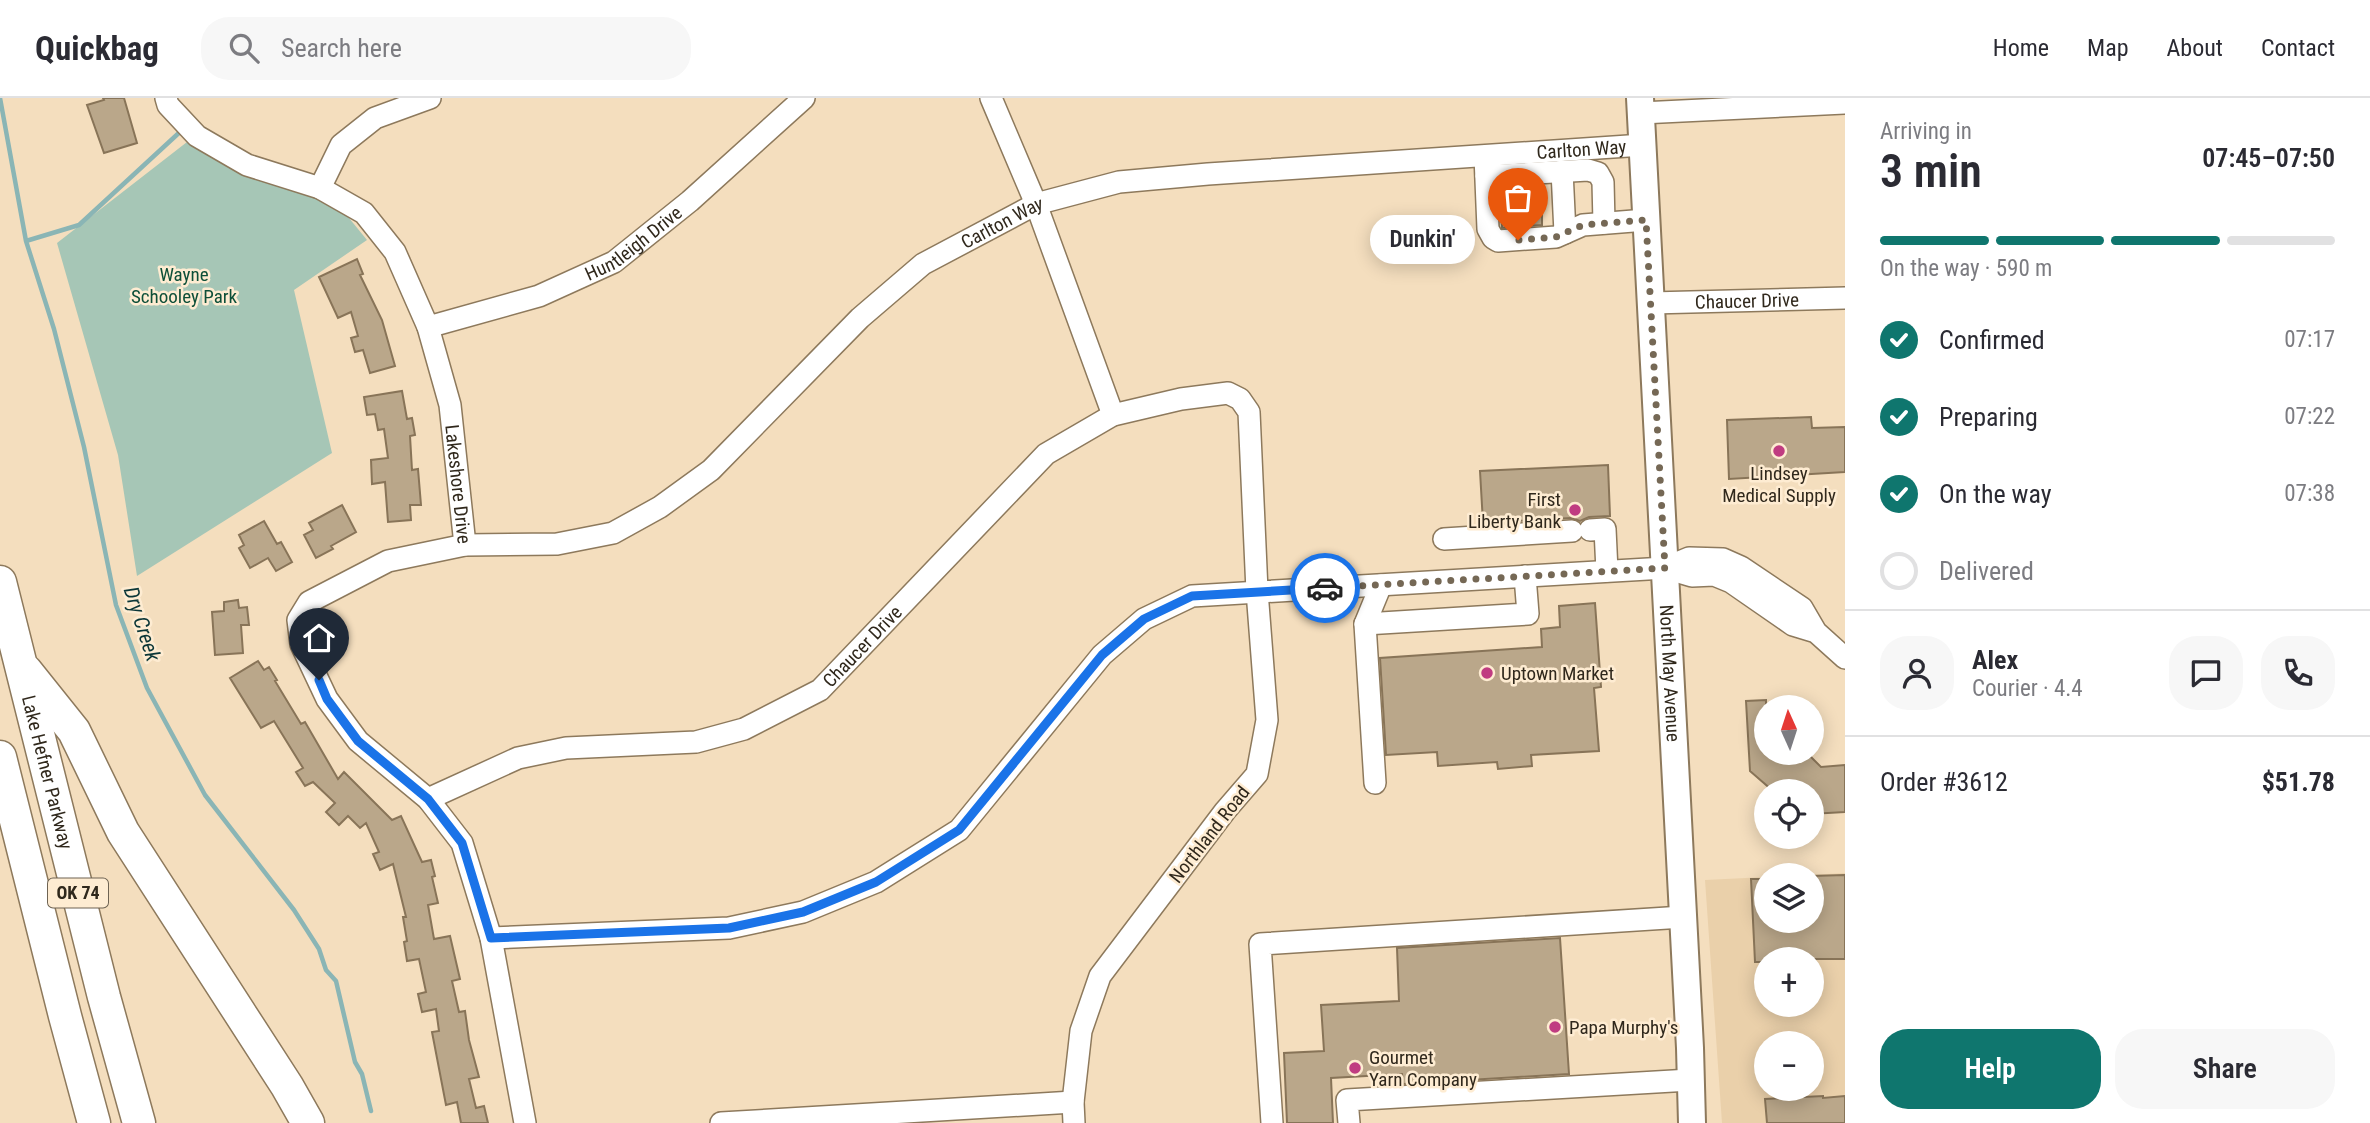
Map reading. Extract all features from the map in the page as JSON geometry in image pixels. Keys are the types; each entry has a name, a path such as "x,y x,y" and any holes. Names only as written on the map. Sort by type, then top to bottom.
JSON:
{"highway":[{"name":"Lake Hefner Parkway","path":"0,582 104,997 139,1123"},
{"path":"20,663 74,731 123,832 287,1086 308,1123"},
{"name":"OK 74","path":"0,757 94,1123"}],"main road":[{"name":"North May Avenue","path":"1640,105 1692,1123"}],"street":[{"name":"Lakeshore Drive","path":"166,98 168,105 187,126 207,142 247,165 320,188 365,213 395,251 428,327 450,405 465,545 388,561 309,602 298,620 301,644 327,699 358,741 428,799 462,843 491,938 524,1123"},
{"path":"320,188 341,145 375,118 430,98"},
{"name":"Huntleigh Drive","path":"428,327 539,296 614,262 690,201 804,98"},
{"path":"991,98 1036,204 1113,415"},
{"name":"Carlton Way","path":"1640,105 1845,103"},
{"name":"Carlton Way","path":"465,545 557,544 612,533 660,506 710,470 860,318 923,264 1036,204 1119,182 1208,174 1485,166 1643,145"},
{"path":"1604,223 1603,182 1598,173 1588,170 1485,166 1488,229 1498,241 1556,237 1583,225 1646,220"},
{"path":"1562,171 1565,233"},
{"name":"Chaucer Drive","path":"1651,303 1845,298"},
{"name":"Chaucer Drive","path":"428,799 518,758 566,748 696,741 744,729 820,690 1046,454 1113,415 1193,397 1228,393 1240,399"},
{"name":"Northland Road","path":"1074,1112 1081,1031 1100,976 1256,774 1267,720 1257,591 1249,412 1240,399"},
{"path":"1444,539 1605,529 1607,571"},
{"path":"491,938 729,928 803,912 876,882 959,830 1102,655 1144,619 1192,596 1665,568 1689,558 1723,559 1741,567 1802,608 1816,632 1845,658"},
{"path":"1365,624 1528,614 1525,576"},
{"path":"1375,783 1365,624 1381,585"},
{"path":"1272,1123 1260,944 1683,918"},
{"path":"1349,1123 1347,1100 1690,1080"},
{"path":"721,1123 1074,1112"}],"shaded area":[{"path":"1845,873 1845,1123 1722,1123 1705,880 1754,878 1754,933 1824,933 1824,874"}],"green space":[{"name":"Wayne Schooley Park","path":"187,142 314,186 340,207 367,240 294,290 332,453 137,576 118,455 57,243"}],"building":[{"path":"103,98 124,98 137,143 104,153 87,105 104,100"},
{"path":"1542,186 1542,225 1502,228 1500,196 1503,196 1503,188"},
{"path":"357,259 363,274 360,275 382,320 395,366 370,373 363,350 355,352 351,338 358,336 351,312 338,318 319,277"},
{"path":"402,391 407,419 412,418 415,435 410,436 412,470 418,469 421,505 410,505 411,520 388,522 385,482 372,484 371,460 388,458 384,429 378,430 375,414 367,415 364,397"},
{"name":"Lindsey Medical Supply","path":"1811,417 1812,428 1845,427 1845,472 1729,479 1727,420"},
{"name":"First Liberty Bank","path":"1608,465 1610,516 1589,517 1580,521 1571,518 1483,523 1480,471"},
{"path":"342,505 356,532 316,558 304,535 313,530 309,523"},
{"path":"264,521 277,544 281,542 292,562 276,571 268,558 250,568 239,548 244,545 239,535"},
{"path":"238,600 239,608 247,607 249,625 241,625 243,653 215,655 212,612 224,611 224,602"},
{"name":"Uptown Market","path":"1595,603 1601,687 1594,688 1599,751 1531,755 1532,766 1498,769 1497,762 1438,766 1437,752 1386,755 1380,658 1542,647 1541,629 1560,627 1559,606"},
{"path":"258,661 264,670 269,667 301,724 305,722 338,779 344,772 392,820 401,816 422,862 431,860 438,903 428,905 434,939 450,936 460,979 452,981 459,1012 465,1011 469,1040 479,1077 469,1079 476,1108 484,1106 488,1123 461,1123 457,1102 446,1105 432,1032 439,1031 436,1009 422,1012 418,994 426,992 419,959 407,961 403,917 406,917 393,864 380,870 373,854 379,852 366,823 360,828 348,816 339,825 326,812 335,803 313,782 305,786 296,772 303,768 274,721 261,728 230,678"},
{"path":"1746,701 1754,701 1754,765 1845,765 1845,812 1824,813 1824,779 1759,779 1750,771"},
{"path":"1845,875 1845,959 1824,959 1824,947 1754,947 1751,879 1754,879 1754,933 1824,933 1824,876"},
{"path":"1560,938 1569,1074 1403,1084 1402,1074 1331,1078 1333,1123 1287,1123 1284,1053 1324,1051 1321,1005 1399,1001 1397,948"},
{"path":"1845,1096 1845,1123 1767,1123 1765,1101 1824,1101 1824,1098"}],"waterway":[{"name":"Dry Creek","path":"0,98 26,241 54,329 84,447 116,605 147,688 205,795 294,910 319,949 326,970 336,981 355,1062 362,1074 371,1111"},
{"path":"26,241 79,225 181,131"}],"way so far":[{"path":"1325,588 1665,568 1646,220 1583,225 1556,237 1518,240"}],"place":[{"name":"Dunkin'","path":"1518,240"},
{"name":"Lindsey Medical Supply","path":"1779,451"},
{"name":"First Liberty Bank","path":"1575,510"},
{"name":"Uptown Market","path":"1487,673"},
{"name":"Papa Murphy's","path":"1555,1027"},
{"name":"Gourmet Yarn Company","path":"1355,1068"}],"route":[{"path":"319,680 327,699 358,741 428,799 462,843 491,938 729,928 803,912 876,882 959,830 1102,655 1144,619 1192,596 1325,588"}]}
